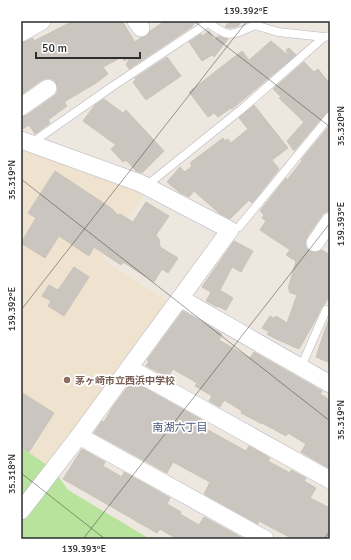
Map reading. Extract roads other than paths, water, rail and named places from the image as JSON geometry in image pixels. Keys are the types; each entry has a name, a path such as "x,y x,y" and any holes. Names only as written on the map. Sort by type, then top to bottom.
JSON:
{"street":[{"path":"21,33 42,21"},
{"path":"21,107 48,88"},
{"path":"21,511 79,436 230,230 146,186 25,142"},
{"path":"315,242 330,221"},
{"path":"180,298 330,384"},
{"path":"129,368 330,480"},
{"path":"79,436 265,539"}],"lane":[{"path":"25,142 113,86 207,22 224,34 235,34 255,25 278,32 327,36"},
{"path":"146,186 327,36"},
{"path":"230,230 239,227 330,116"},
{"path":"301,367 326,310"}],"place":[{"name":"茅ヶ崎市立西浜中学校","path":"67,380"}],"district":[{"name":"南湖六丁目","path":"180,427"}]}
